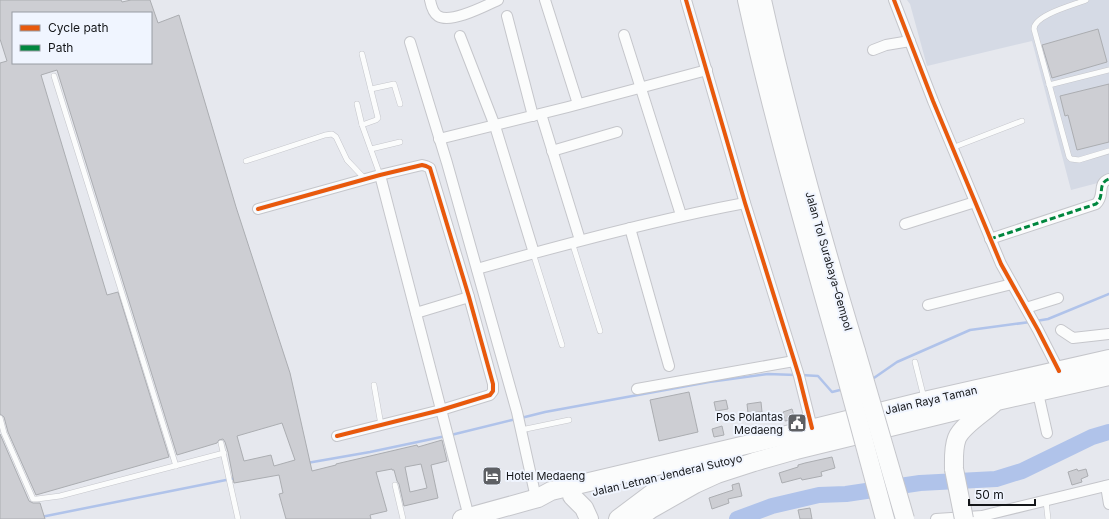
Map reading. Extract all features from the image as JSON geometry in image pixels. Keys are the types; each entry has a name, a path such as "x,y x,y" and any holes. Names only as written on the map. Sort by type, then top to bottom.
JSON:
{"highway":[{"name":"Jalan Tol Surabaya–Gempol","path":"747,0 797,197 904,519"},
{"name":"Jalan Tol Surabaya–Gempol","path":"762,0 776,63 814,208 885,519"},
{"name":"Jalan Raya Taman","path":"754,443 924,401 1109,359"},
{"name":"Jalan Raya Taman","path":"796,450 997,401 1109,376"},
{"path":"964,519 954,469 954,452 957,437 968,425 997,401"},
{"path":"637,519 658,498 700,467 754,443"},
{"name":"Jalan Letnan Jenderal Sutoyo","path":"465,518 503,510 552,491 754,443"},
{"name":"Jalan Letnan Jenderal Sutoyo","path":"537,498 549,500 572,496 780,450 796,450"},
{"path":"618,519 658,498 717,474 796,450"},
{"path":"572,496 584,508 589,519"}],"street":[{"path":"430,0 436,15 446,18 465,14 498,0"},
{"path":"545,0 578,104"},
{"path":"686,0 745,203 795,364 812,428"},
{"path":"894,0 952,148 1001,264 1028,311 1059,371"},
{"path":"507,16 537,115 552,150 576,242"},
{"path":"624,35 680,215"},
{"path":"460,36 495,126 533,253"},
{"path":"873,50 893,43 910,40"},
{"path":"410,42 477,269 517,412 537,498"},
{"path":"439,139 495,126 707,70"},
{"path":"552,150 617,132"},
{"path":"258,209 380,175 422,165 430,168 469,297 493,384 493,391 490,395 441,410 337,436"},
{"path":"380,175 449,442 465,518"},
{"path":"990,239 1096,204 1101,199 1102,185 1109,179"},
{"path":"905,224 975,202"},
{"path":"477,269 680,215 745,203"},
{"path":"630,228 669,366"},
{"path":"928,305 1012,284"},
{"path":"416,313 469,297"},
{"path":"1028,311 1058,298"},
{"path":"1061,330 1073,338 1109,334"},
{"path":"637,389 795,364"},
{"path":"1038,393 1047,433"},
{"path":"936,519 983,517 1107,486 1109,504"}],"lane":[{"path":"1086,0 1042,17 1035,22 1035,37 1069,157 1071,159 1079,160 1109,151"},
{"path":"362,54 378,118 362,125"},
{"path":"1049,85 1109,70"},
{"path":"54,76 176,466"},
{"path":"371,89 394,84 400,104"},
{"path":"357,104 362,125 380,175"},
{"path":"952,148 1022,121"},
{"path":"246,161 332,134 336,137 351,165 366,180"},
{"path":"371,149 400,142"},
{"path":"576,242 600,331"},
{"path":"533,253 562,345"},
{"path":"915,362 924,401"},
{"path":"374,385 381,426"},
{"path":"0,418 4,433 33,499 60,496 224,453"},
{"path":"521,427 569,420"},
{"path":"221,443 238,519"},
{"path":"395,486 403,519"},
{"path":"1046,501 1048,519"}],"shaded area":[{"path":"907,0 1109,0 1109,180 1071,190 1032,41 927,66 910,4"}],"building":[{"path":"0,0 121,0 122,2 131,0 150,0 158,23 179,15 236,207 290,373 312,471 417,445 418,447 442,440 447,461 431,465 438,498 404,506 399,484 394,470 392,469 376,472 387,511 370,515 371,519 286,519 279,494 283,493 279,475 234,483 228,452 223,439 219,440 217,443 177,455 57,70 41,75 107,295 118,292 169,457 36,495 8,432 4,417 0,414 0,63 7,61 0,39","holes":["282,423 295,460 274,466 271,455 244,461 237,436","421,464 427,488 410,492 405,467"]},
{"path":"1098,29 1107,62 1052,78 1042,45"},
{"path":"1109,84 1109,142 1077,150 1068,115 1065,116 1060,96"},
{"path":"689,392 698,432 659,441 650,400"},
{"path":"726,400 728,409 716,411 714,402"},
{"path":"761,402 762,412 748,413 747,404"},
{"path":"792,409 795,419 785,421 783,412"},
{"path":"722,426 724,435 714,437 712,429"},
{"path":"0,434 29,501 33,503 40,503 45,519 0,519"},
{"path":"832,457 835,468 821,472 822,476 802,480 801,478 782,483 779,473 798,467 798,465"},
{"path":"1077,469 1078,471 1086,469 1088,476 1081,479 1082,482 1072,485 1068,472"},
{"path":"739,483 742,496 728,499 729,503 712,509 709,498 733,490 732,485"},
{"path":"810,508 812,519 800,519 798,510"}],"waterway":[{"path":"1036,321 1048,319 1109,294"},
{"path":"871,380 897,362 970,330 1030,322"},
{"path":"521,418 545,412 709,382 768,374 796,375"},
{"path":"801,375 818,376 832,392 844,389"},
{"path":"451,435 516,419"},
{"path":"737,519 772,506 819,495 846,494 920,483 996,479 1022,471 1092,437 1109,432"},
{"path":"307,463 370,452 446,436"},
{"path":"41,517 236,478"}],"marked path":[{"path":"990,239 1096,204 1099,201 1103,184 1109,179"}],"cycle path":[{"path":"686,0 745,203 799,376 812,428"},
{"path":"894,0 933,101 1001,264 1059,371"},
{"path":"258,209 380,175 422,165 430,168 469,297 493,384 493,391 490,395 441,410 337,436"}],"place":[{"name":"Pos Polantas Medaeng","path":"797,423"},
{"name":"Hotel Medaeng","path":"492,476"}]}
